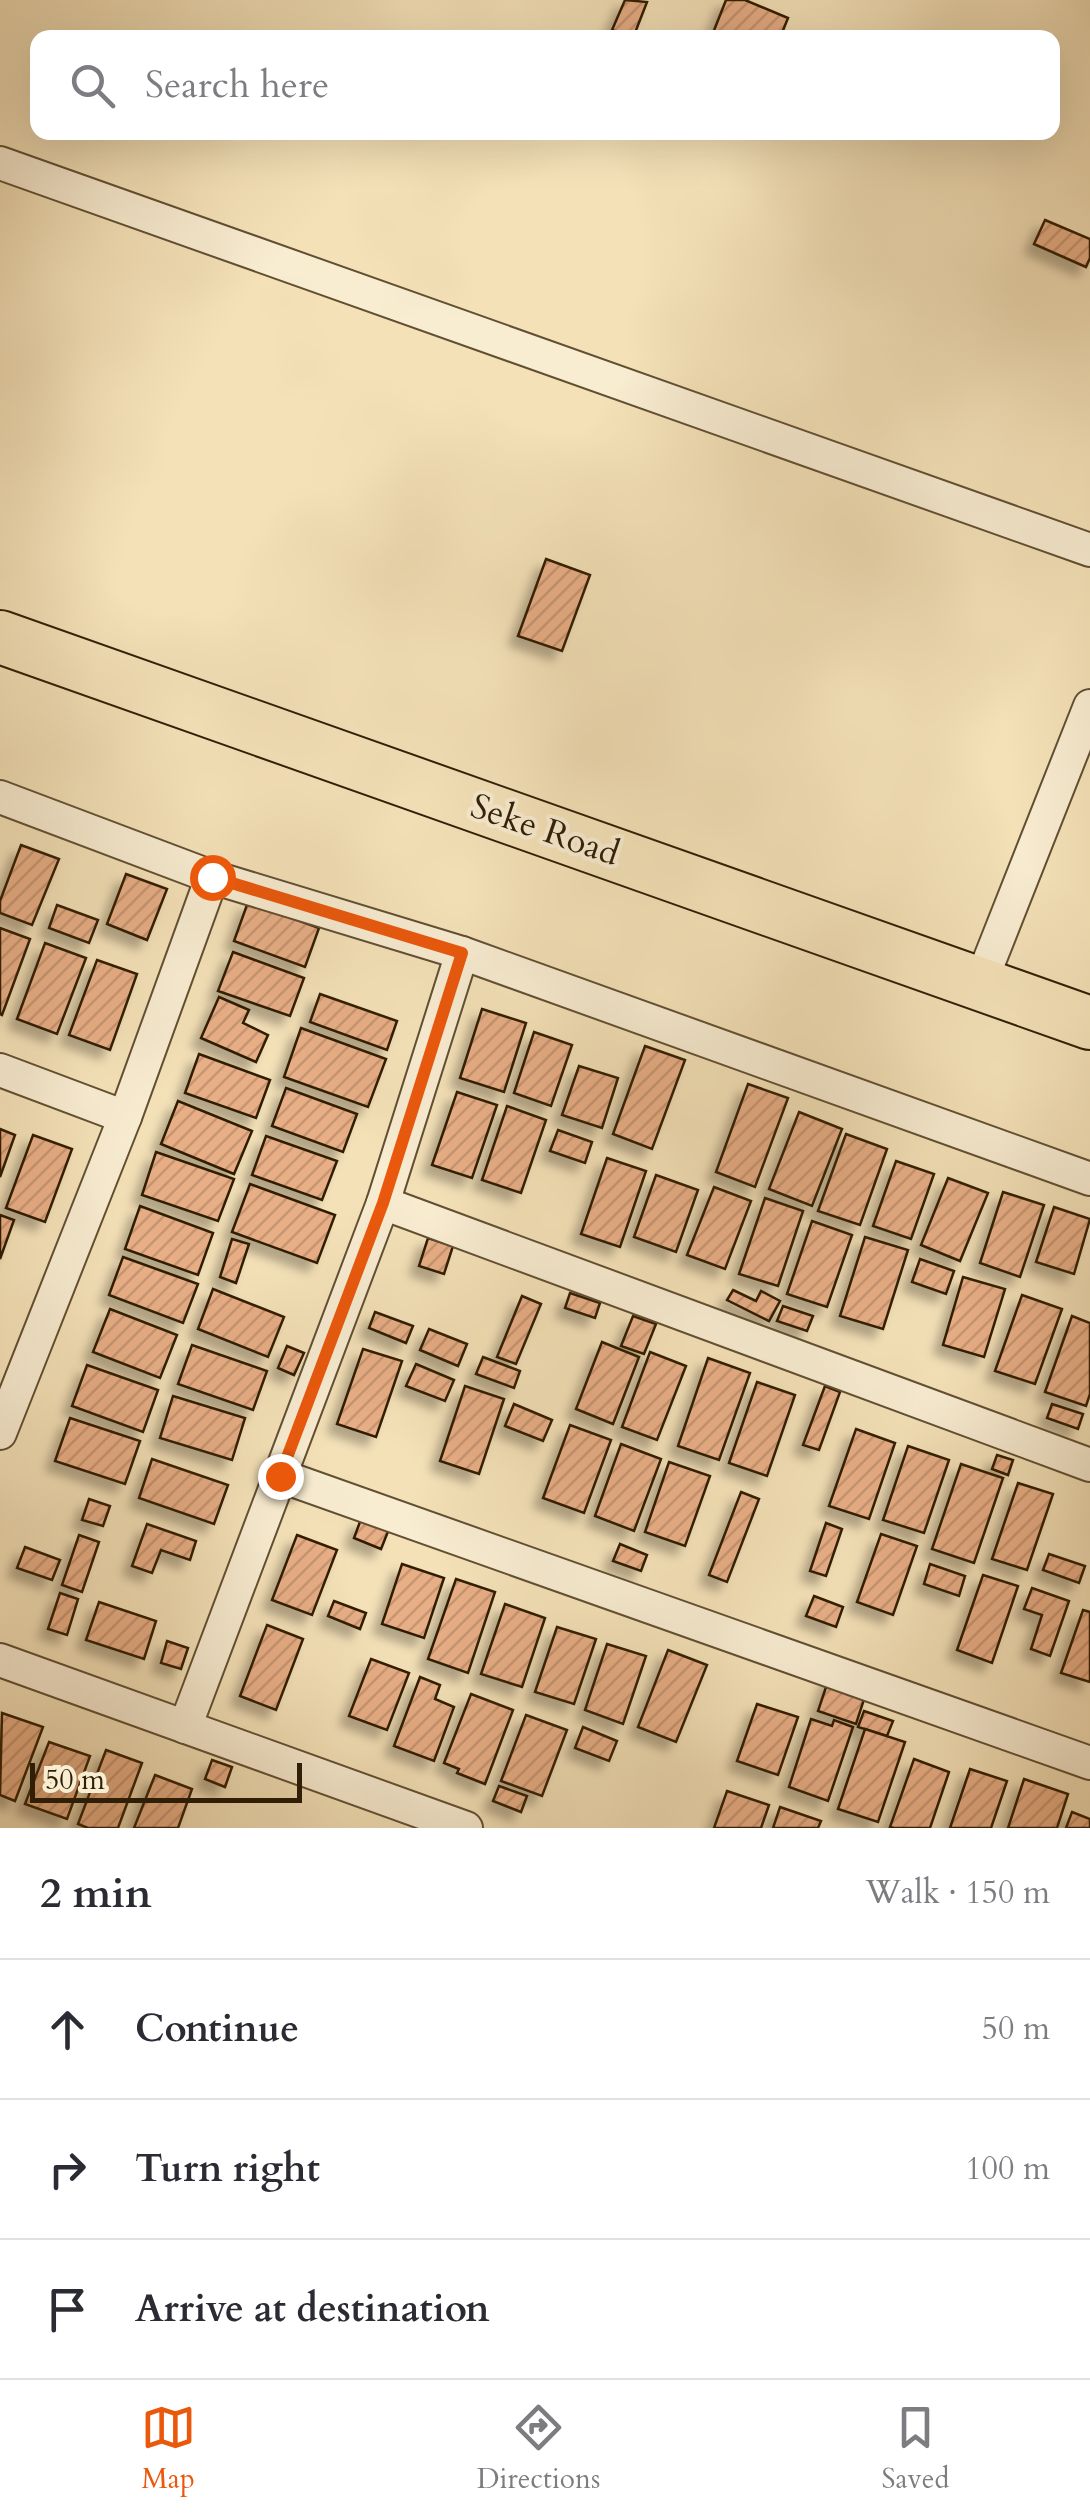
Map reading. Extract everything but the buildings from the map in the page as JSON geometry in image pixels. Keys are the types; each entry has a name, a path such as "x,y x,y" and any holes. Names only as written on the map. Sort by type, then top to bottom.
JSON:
{"main road":[{"name":"Seke Road","path":"0,637 1090,1023"}],"street":[{"path":"0,163 1090,550"},
{"path":"980,984 1090,706"},
{"path":"0,797 212,877 462,953 1090,1178"},
{"path":"0,1433 125,1116 212,877"},
{"path":"186,1727 383,1203 462,953"},
{"path":"0,1070 125,1116"},
{"path":"383,1203 1090,1466"},
{"path":"280,1476 1090,1762"},
{"path":"0,1660 466,1828"}],"route":[{"path":"212,877 462,953 383,1203 280,1476"}]}
